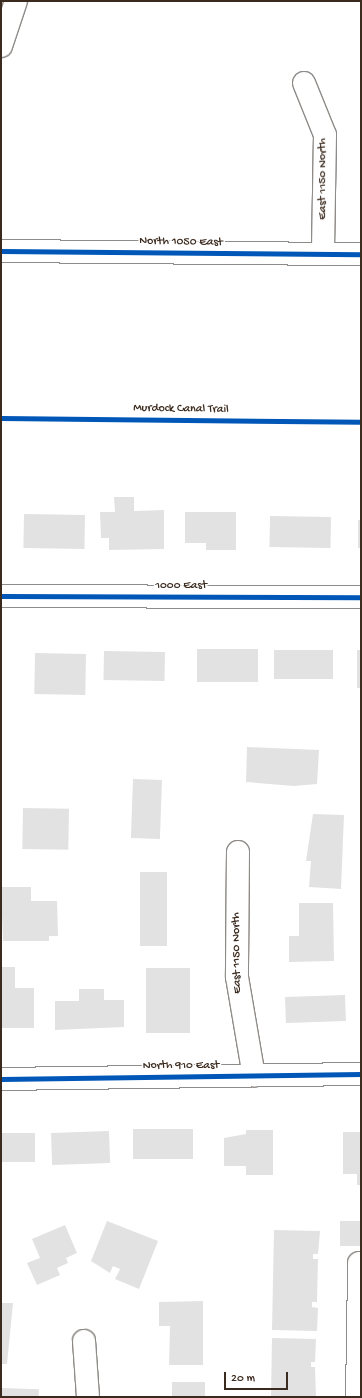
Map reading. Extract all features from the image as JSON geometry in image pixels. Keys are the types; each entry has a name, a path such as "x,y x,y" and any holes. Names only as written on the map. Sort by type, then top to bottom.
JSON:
{"street":[{"path":"1,46 16,1"},
{"name":"East 1150 North","path":"304,83 326,135 323,254"},
{"name":"North 1050 East","path":"1,251 361,254"},
{"name":"1000 East","path":"1,596 361,597"},
{"name":"East 1150 North","path":"238,852 237,977 254,1076"},
{"name":"North 910 East","path":"1,1078 361,1074"},
{"path":"358,1391 359,1263"},
{"path":"84,1340 88,1397"}],"building":[{"path":"114,497 134,497 134,511 164,510 164,549 109,550 109,538 101,538 100,512 115,512"},
{"path":"185,512 236,512 236,550 206,550 206,543 185,543"},
{"path":"24,514 85,515 84,549 23,548"},
{"path":"270,516 331,517 330,548 269,547"},
{"path":"358,520 361,520 361,548 358,548"},
{"path":"197,649 258,649 258,682 197,682"},
{"path":"274,650 333,650 333,679 274,679"},
{"path":"357,650 361,650 361,688 357,688"},
{"path":"104,651 165,652 164,681 103,680"},
{"path":"35,653 86,654 85,695 34,694"},
{"path":"247,747 319,750 317,784 294,786 246,782"},
{"path":"133,779 162,780 160,839 131,838"},
{"path":"23,808 69,809 68,850 22,849"},
{"path":"313,814 344,815 341,889 309,887 311,861 306,861"},
{"path":"140,872 167,872 167,946 140,946"},
{"path":"1,887 31,887 31,901 57,901 58,936 49,936 49,941 3,941"},
{"path":"299,903 333,903 334,961 289,962 289,936 299,936"},
{"path":"1,967 15,967 15,988 34,988 34,1028 1,1028"},
{"path":"146,968 190,968 190,1033 146,1033"},
{"path":"79,989 104,989 104,1000 124,1000 124,1027 55,1030 55,1001 79,1001"},
{"path":"345,995 346,1021 286,1023 285,997"},
{"path":"133,1129 193,1129 193,1159 133,1159"},
{"path":"246,1130 273,1130 273,1175 246,1175 246,1166 224,1166 224,1138 246,1134"},
{"path":"109,1131 110,1163 52,1165 51,1133"},
{"path":"343,1132 361,1132 361,1185 357,1185 357,1174 343,1174"},
{"path":"1,1133 35,1133 35,1162 1,1162"},
{"path":"107,1221 158,1241 139,1289 115,1279 120,1269 113,1266 110,1273 91,1261"},
{"path":"340,1221 361,1221 361,1246 340,1246"},
{"path":"65,1225 77,1253 66,1258 68,1263 57,1268 60,1275 37,1285 27,1263 40,1258 32,1239"},
{"path":"274,1230 320,1231 318,1254 313,1254 313,1259 318,1259 317,1302 312,1302 312,1307 318,1308 317,1331 272,1330"},
{"path":"203,1301 203,1365 169,1365 170,1326 159,1326 159,1302"},
{"path":"1,1303 13,1303 7,1364 1,1364"},
{"path":"272,1338 316,1339 315,1362 311,1362 311,1367 315,1367 316,1397 271,1397"},
{"path":"172,1382 205,1382 205,1397 172,1397"},
{"path":"1,1388 39,1389 39,1397 1,1397"}],"cycle path":[{"path":"1,251 361,254"},
{"name":"Murdock Canal Trail","path":"1,418 361,422"},
{"path":"1,596 361,597"},
{"path":"1,1079 361,1074"}]}
